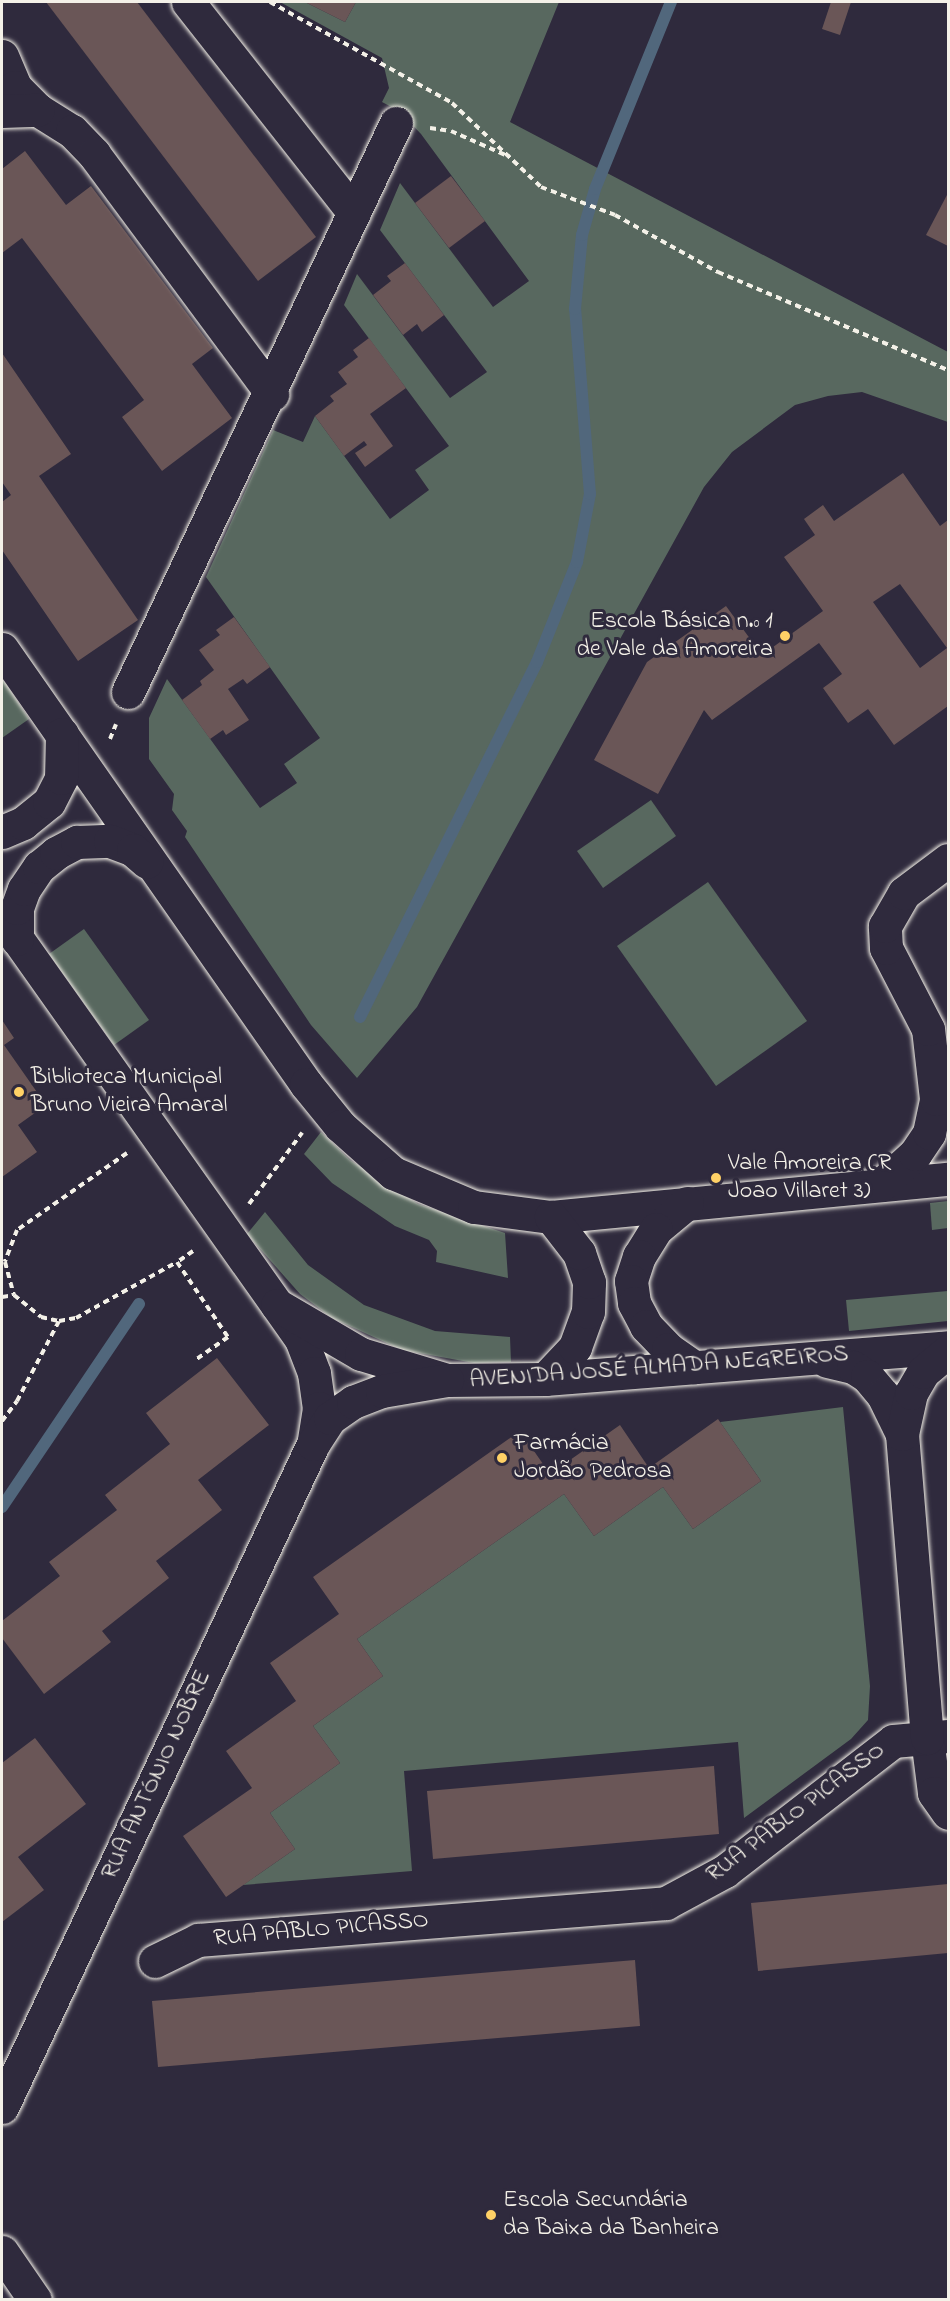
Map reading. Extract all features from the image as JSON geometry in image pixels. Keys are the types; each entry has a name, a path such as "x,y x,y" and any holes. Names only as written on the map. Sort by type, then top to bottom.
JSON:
{"street":[{"path":"188,2 354,213"},
{"path":"2,56 15,87 38,110 72,131 94,154 272,394"},
{"path":"2,111 38,110"},
{"path":"128,692 272,394 396,123"},
{"path":"2,649 306,1084 340,1126 393,1173 474,1207 551,1216 948,1179"},
{"path":"2,832 23,823 49,802 61,778 62,734"},
{"path":"158,871 133,850 110,841 77,843 39,867 24,889 9,928 301,1339 314,1373 319,1408 313,1444"},
{"path":"881,1185 915,1154 942,1111 928,1029 916,998 886,948 885,926 904,894 948,860"},
{"path":"687,1203 656,1229 639,1256 631,1281 634,1303 646,1326 668,1349 694,1367"},
{"path":"545,1379 575,1347 588,1312 589,1282 579,1253 551,1216"},
{"name":"AVENIDA JOSÉ ALMADA NEGREIROS","path":"277,1305 362,1354 447,1380 545,1379 948,1349"},
{"path":"948,1349 923,1372 911,1393 902,1434 938,1737 934,1793 948,1814"},
{"path":"815,1358 853,1367 867,1376 883,1395 902,1434"},
{"path":"313,1444 330,1418 353,1402 382,1391 447,1380"},
{"name":"RUA ANTÓNIO NOBRE","path":"2,2107 313,1444"},
{"name":"RUA PABLO PICASSO","path":"155,1960 198,1940 666,1903 725,1871 893,1741 938,1737"},
{"path":"2,2252 35,2300"}],"path":[{"path":"270,2 427,86 452,103 541,187 566,199 615,215 718,272 948,370"},
{"path":"396,123 451,131 510,158"},
{"path":"94,778 128,692"},
{"path":"136,1147 17,1230 5,1262 14,1294 33,1312 59,1321 93,1311 124,1288 177,1262"},
{"path":"2,1297 14,1294"},
{"path":"2,1421 17,1401 59,1321"},
{"path":"197,1359 228,1337"}],"green space":[{"path":"280,2 305,2 345,22 356,2 559,2 510,122 948,352 948,422 862,392 828,396 795,405 732,452 704,487 417,1007 357,1078 311,1025 185,837 187,831 172,810 174,794 149,759 149,718 167,679 260,808 297,783 284,764 320,738 206,577 273,430 303,442 315,416 390,519 429,490 415,470 449,446 344,305 357,274 450,398 487,372 380,230 400,183 493,307 529,281 421,134 399,111 382,102 389,88 382,58"},
{"path":"2,678 29,719 2,738"},
{"path":"651,800 676,836 603,888 577,851"},
{"path":"708,882 807,1021 716,1086 617,946"},
{"path":"84,929 149,1020 114,1045 49,954"},
{"path":"321,1132 350,1160 418,1204 505,1233 508,1278 436,1262 437,1251 429,1240 395,1226 332,1183 304,1154"},
{"path":"948,1201 948,1228 932,1230 930,1203"},
{"path":"265,1212 308,1265 364,1305 435,1331 510,1337 511,1362 474,1363 402,1350 332,1318 300,1294 247,1234"},
{"path":"948,1291 948,1321 849,1331 846,1300"},
{"path":"843,1407 870,1686 868,1720 851,1739 744,1818 738,1742 404,1771 412,1871 243,1885 295,1849 270,1813 340,1763 313,1726 383,1676 357,1639 564,1494 594,1536 663,1487 693,1529 761,1481 720,1422"}],"building":[{"path":"46,2 137,2 316,237 258,281"},
{"path":"305,2 356,2 345,22"},
{"path":"831,2 851,2 840,35 822,29"},
{"path":"25,151 66,205 91,186 213,348 192,364 232,418 162,471 122,417 144,400 22,238 2,253 2,169"},
{"path":"451,176 485,221 449,248 415,203"},
{"path":"948,193 948,246 926,235"},
{"path":"405,263 444,315 422,332 417,324 403,335 373,295 391,281 387,276"},
{"path":"369,338 406,388 370,414 393,446 365,467 355,453 367,445 364,441 344,456 315,416 334,401 330,396 347,384 338,372 358,357 353,350"},
{"path":"2,353 71,454 39,476 138,620 78,661 2,550 2,502 11,495 2,482"},
{"path":"903,473 940,526 948,520 948,706 894,745 868,709 848,723 823,688 842,674 819,643 712,720 704,710 658,794 594,760 647,662 726,606 762,655 823,611 784,557 815,535 804,519 823,505 834,521","holes":["900,584 947,648 920,668 873,602"]},
{"path":"234,617 270,667 247,684 243,679 228,689 249,720 226,735 223,730 210,739 182,700 202,685 200,681 214,670 199,650 220,635 216,630"},
{"name":"Biblioteca Municipal Bruno Vieira Amaral","path":"2,1020 14,1038 4,1045 46,1105 18,1125 37,1152 2,1177"},
{"path":"217,1358 269,1425 198,1480 222,1510 156,1561 169,1578 102,1631 111,1642 44,1694 2,1638 2,1621 60,1576 49,1562 117,1510 105,1495 170,1444 146,1413"},
{"path":"718,1419 761,1481 693,1529 663,1487 594,1536 564,1494 357,1639 383,1676 313,1726 340,1763 270,1813 295,1849 226,1897 183,1836 252,1788 226,1751 296,1701 270,1663 339,1614 313,1577 520,1431 550,1474 620,1425 649,1468"},
{"path":"35,1738 86,1804 18,1857 44,1890 2,1922 2,1763"},
{"path":"714,1766 719,1834 433,1859 427,1791"},
{"path":"948,1884 948,1953 758,1971 751,1903"},
{"path":"635,1960 640,2026 158,2067 152,2001"}],"waterway":[{"path":"360,1017 537,662 577,562 590,494 575,309 582,235 595,189 671,2"},
{"path":"2,1507 139,1304"}],"place":[{"name":"Escola Básica n.º 1 de Vale da Amoreira","path":"785,636"},
{"name":"Biblioteca Municipal Bruno Vieira Amaral","path":"19,1092"},
{"name":"Vale Amoreira (R Joao Villaret 3)","path":"716,1178"},
{"name":"Farmácia Jordão Pedrosa","path":"502,1458"},
{"name":"Escola Secundária da Baixa da Banheira","path":"491,2215"}]}
